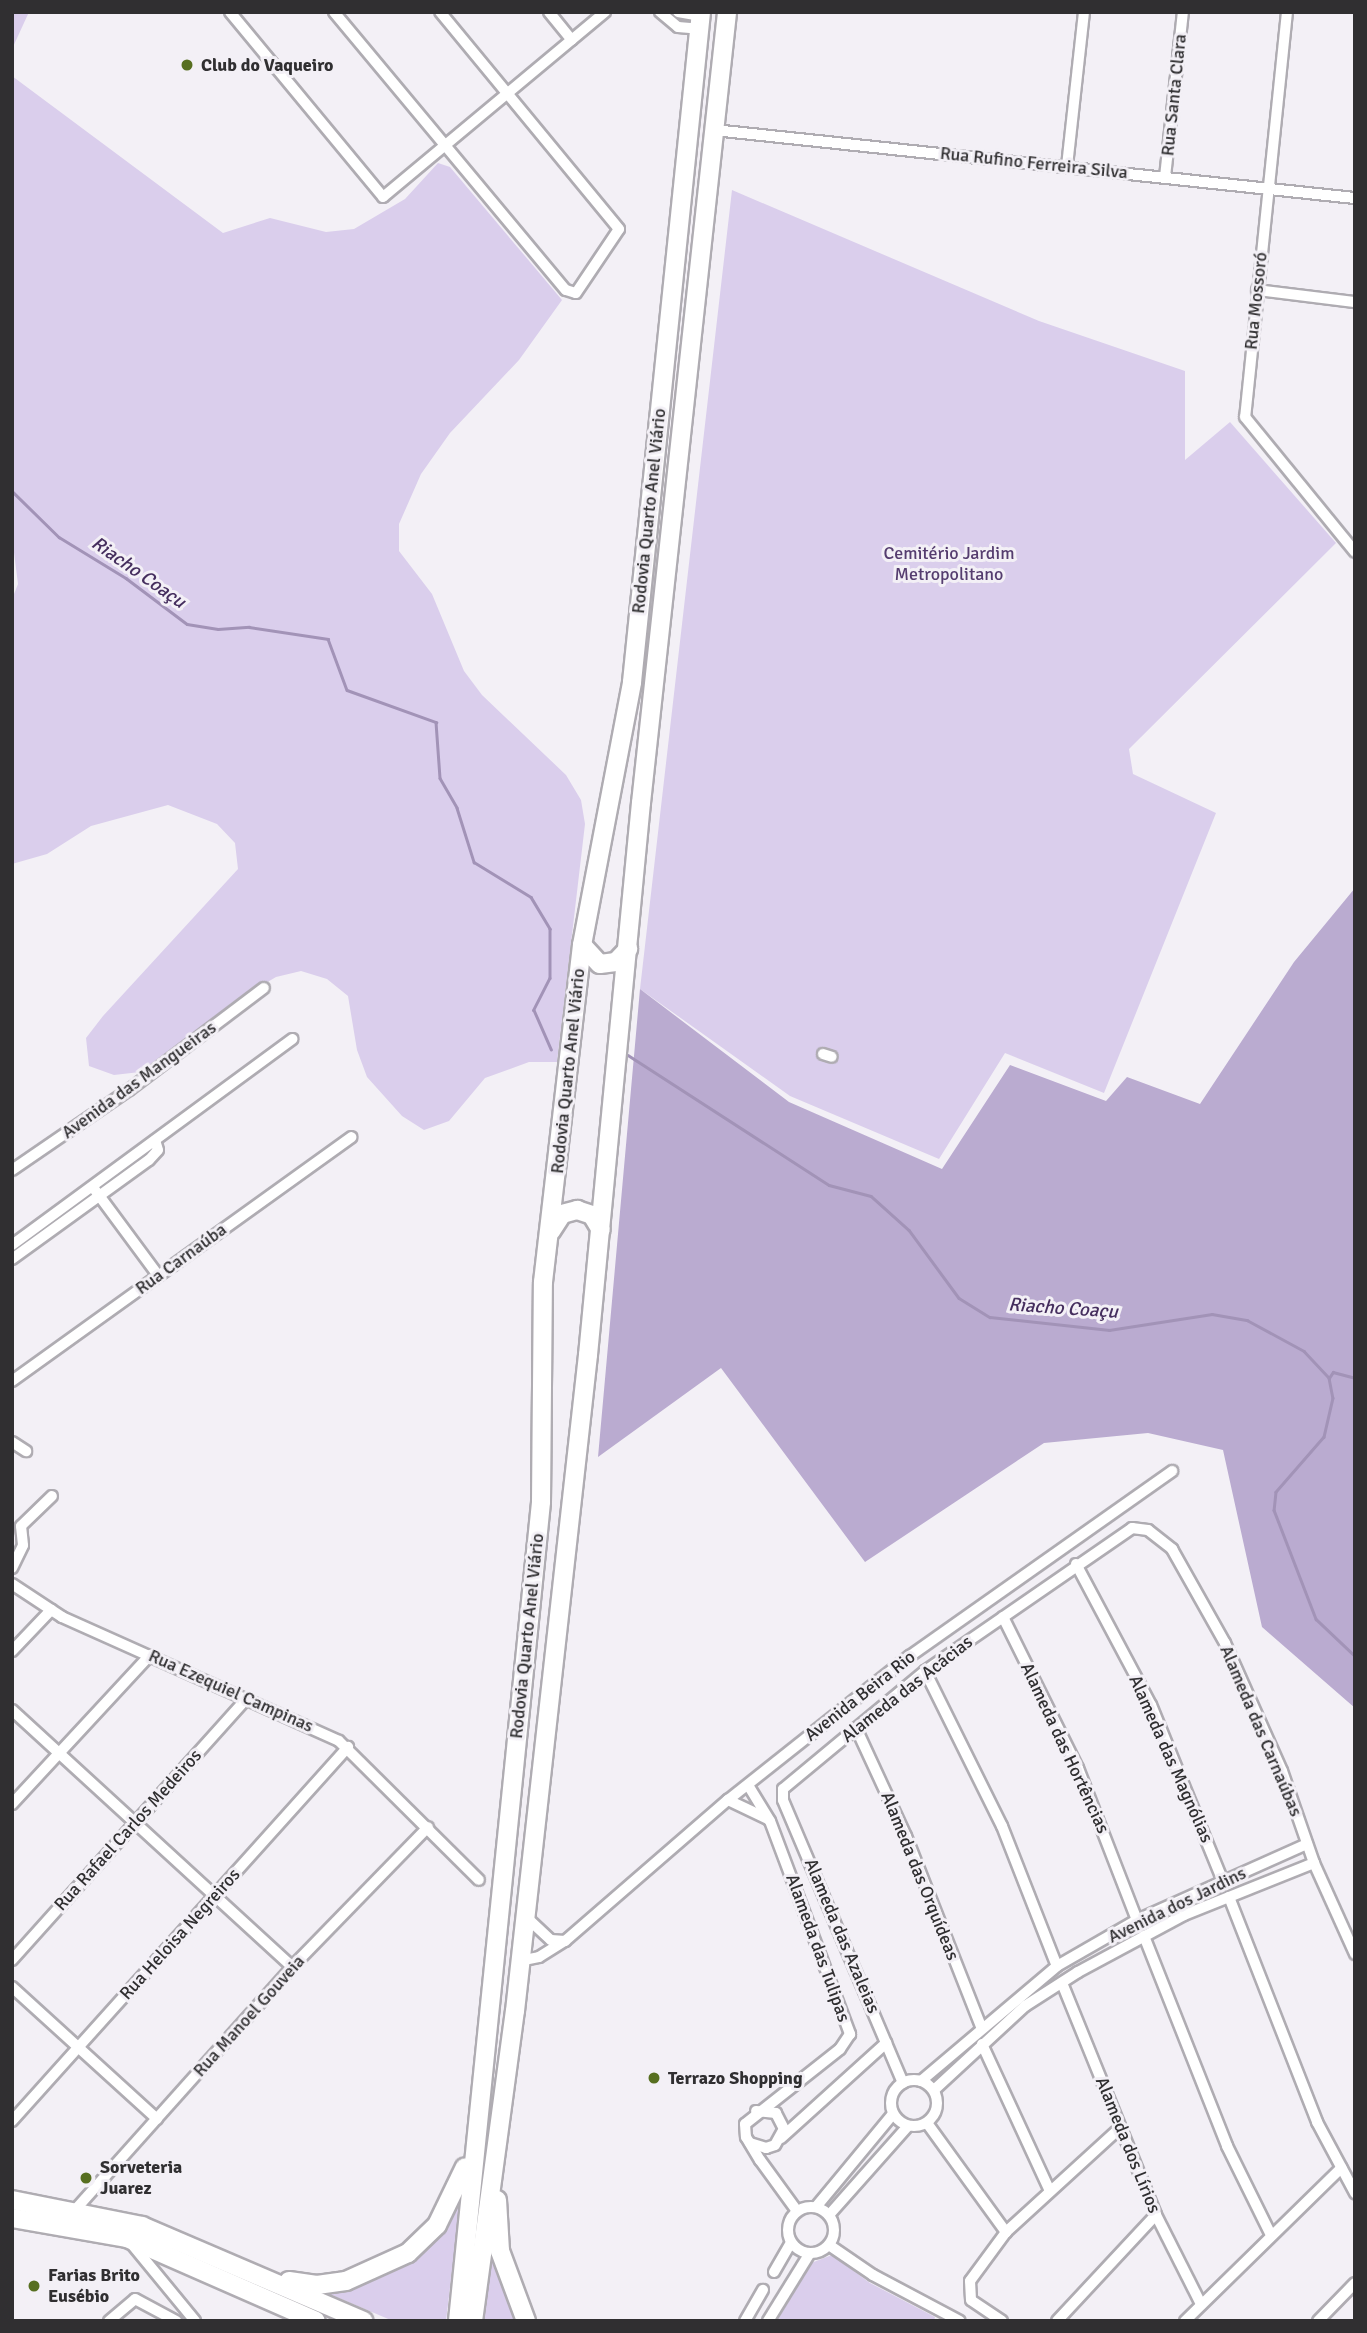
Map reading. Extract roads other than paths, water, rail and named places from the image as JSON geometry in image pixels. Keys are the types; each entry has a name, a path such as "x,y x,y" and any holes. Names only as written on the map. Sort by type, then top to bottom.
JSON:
{"highway":[{"path":"700,19 726,15"},
{"name":"Rodovia Quarto Anel Viário","path":"503,2092 601,1230 726,15"},
{"name":"Rodovia Quarto Anel Viário","path":"458,2321 541,1502 543,1282 582,945 632,682 700,19"},
{"path":"582,945 600,964 616,962 628,949"},
{"path":"551,1231 562,1214 577,1210 592,1215 601,1230"},
{"path":"520,1693 549,1692"},
{"path":"473,2321 503,2092"},
{"path":"503,2092 496,2217 500,2251 526,2321"},
{"path":"251,2271 301,2284 333,2284 392,2264 425,2239 444,2214 475,2134"},
{"path":"12,2200 75,2210 142,2226 364,2321"},
{"path":"12,2218 127,2238 316,2321"},
{"path":"243,2287 298,2321"}],"street":[{"path":"230,12 383,197 605,12"},
{"path":"334,12 566,290 576,293 619,229 440,12"},
{"path":"549,12 572,40"},
{"path":"660,12 678,27 700,19"},
{"path":"678,12 700,19"},
{"path":"1067,166 1084,12"},
{"name":"Rua Santa Clara","path":"1165,177 1183,12"},
{"name":"Rua Mossoró","path":"1287,12 1266,190 1246,420 1355,552"},
{"name":"Rua Rufino Ferreira Silva","path":"714,130 1355,198"},
{"path":"1257,290 1355,302"},
{"name":"Avenida das Mangueiras","path":"12,1170 264,989"},
{"path":"12,1245 156,1153 155,1140 292,1039"},
{"name":"Rua Carnaúba","path":"12,1381 351,1137"},
{"path":"96,1190 158,1275"},
{"path":"12,1259 96,1190"},
{"path":"12,1441 26,1451"},
{"name":"Avenida Beira Rio","path":"519,1961 539,1957 565,1941 748,1784 910,1656 1172,1471"},
{"path":"12,1568 23,1545 21,1526 52,1496"},
{"name":"Alameda das Acácias","path":"783,1789 925,1671 1123,1531 1140,1528"},
{"name":"Alameda das Carnaúbas","path":"1140,1528 1158,1535 1172,1549 1225,1643 1282,1771 1314,1863 1355,1954"},
{"name":"Alameda das Magnólias","path":"1076,1564 1151,1705 1223,1881"},
{"name":"Rua Ezequiel Campinas","path":"12,1584 51,1610 348,1747 479,1880"},
{"path":"12,1651 51,1610"},
{"name":"Alameda das Hortências","path":"1003,1617 1078,1768 1137,1920"},
{"path":"12,1804 150,1655"},
{"path":"925,1671 1002,1826 1057,1966"},
{"name":"Rua Rafael Carlos Medeiros","path":"12,1960 245,1700"},
{"path":"12,1710 292,1967"},
{"name":"Alameda das Orquídeas","path":"856,1728 906,1836 981,2026"},
{"name":"Rua Heloisa Negreiros","path":"12,2121 348,1747"},
{"name":"Alameda das Tulipas","path":"748,1784 770,1821 849,2034 840,2049 756,2111"},
{"name":"Alameda das Azaleias","path":"783,1789 783,1800 903,2083"},
{"path":"729,1800 756,1810 770,1821"},
{"name":"Rua Manoel Gouveia","path":"75,2210 292,1967 428,1827"},
{"name":"Avenida dos Jardins","path":"921,2081 981,2026 1057,1966 1137,1920 1307,1844"},
{"name":"Avenida dos Jardins","path":"934,2090 1026,2006 1103,1957 1184,1915 1314,1863"},
{"path":"1229,1897 1317,2122 1355,2193"},
{"path":"1178,1902 1184,1915"},
{"path":"523,1914 551,1940 565,1941"},
{"path":"1144,1936 1227,2146 1270,2233"},
{"path":"1095,1944 1103,1957"},
{"name":"Alameda dos Lírios","path":"1062,1983 1156,2215 1201,2304"},
{"path":"12,1987 157,2119"},
{"path":"1018,1996 1026,2006"},
{"path":"750,2143 769,2147 886,2043"},
{"path":"982,2044 1049,2189"},
{"path":"774,2272 791,2243 789,2222 797,2211 816,2207 871,2143 893,2113 893,2093 903,2083 921,2081 934,2090 937,2112 927,2123 908,2126 829,2216"},
{"path":"781,2138 784,2129 776,2113 785,2090"},
{"path":"776,2113 756,2111 745,2124 750,2143 797,2211"},
{"path":"893,2113 908,2126"},
{"path":"927,2123 1006,2232"},
{"path":"1002,2321 971,2300 967,2291 1006,2232 1049,2189 1120,2128"},
{"path":"871,2143 884,2154"},
{"path":"769,2147 770,2173"},
{"path":"852,2165 865,2176"},
{"path":"1185,2321 1270,2233 1341,2168"},
{"path":"816,2207 829,2216 834,2227 829,2245"},
{"path":"1057,2321 1156,2215"},
{"path":"127,2238 195,2321"},
{"path":"791,2243 810,2253"},
{"path":"768,2321 810,2253 829,2245"},
{"path":"829,2245 873,2275 960,2321"},
{"path":"1318,2321 1355,2283"},
{"path":"745,2321 763,2290"},
{"path":"110,2321 135,2299 176,2321"}],"waterway":[{"name":"Riacho Coaçu","path":"12,491 59,537 126,578 187,624 218,629 249,627 328,639 347,690 436,722 440,778 457,808 474,862 531,897 550,929 550,978 534,1010 551,1049"},
{"name":"Riacho Coaçu","path":"628,1055 829,1185 871,1196 909,1230 959,1298 990,1317 1109,1330 1212,1314 1247,1320 1304,1351 1329,1378 1333,1398 1324,1437 1276,1492 1274,1510 1316,1619 1355,1656"},
{"path":"1329,1378 1333,1372 1355,1378"}],"place":[{"name":"Club do Vaqueiro","path":"187,65"},
{"name":"Terrazo Shopping","path":"654,2078"},
{"name":"Sorveteria Juarez","path":"86,2178"},
{"name":"Farias Brito Eusébio","path":"34,2286"}],"park label":[{"name":"Cemitério Jardim Metropolitano","path":"949,564"}]}
